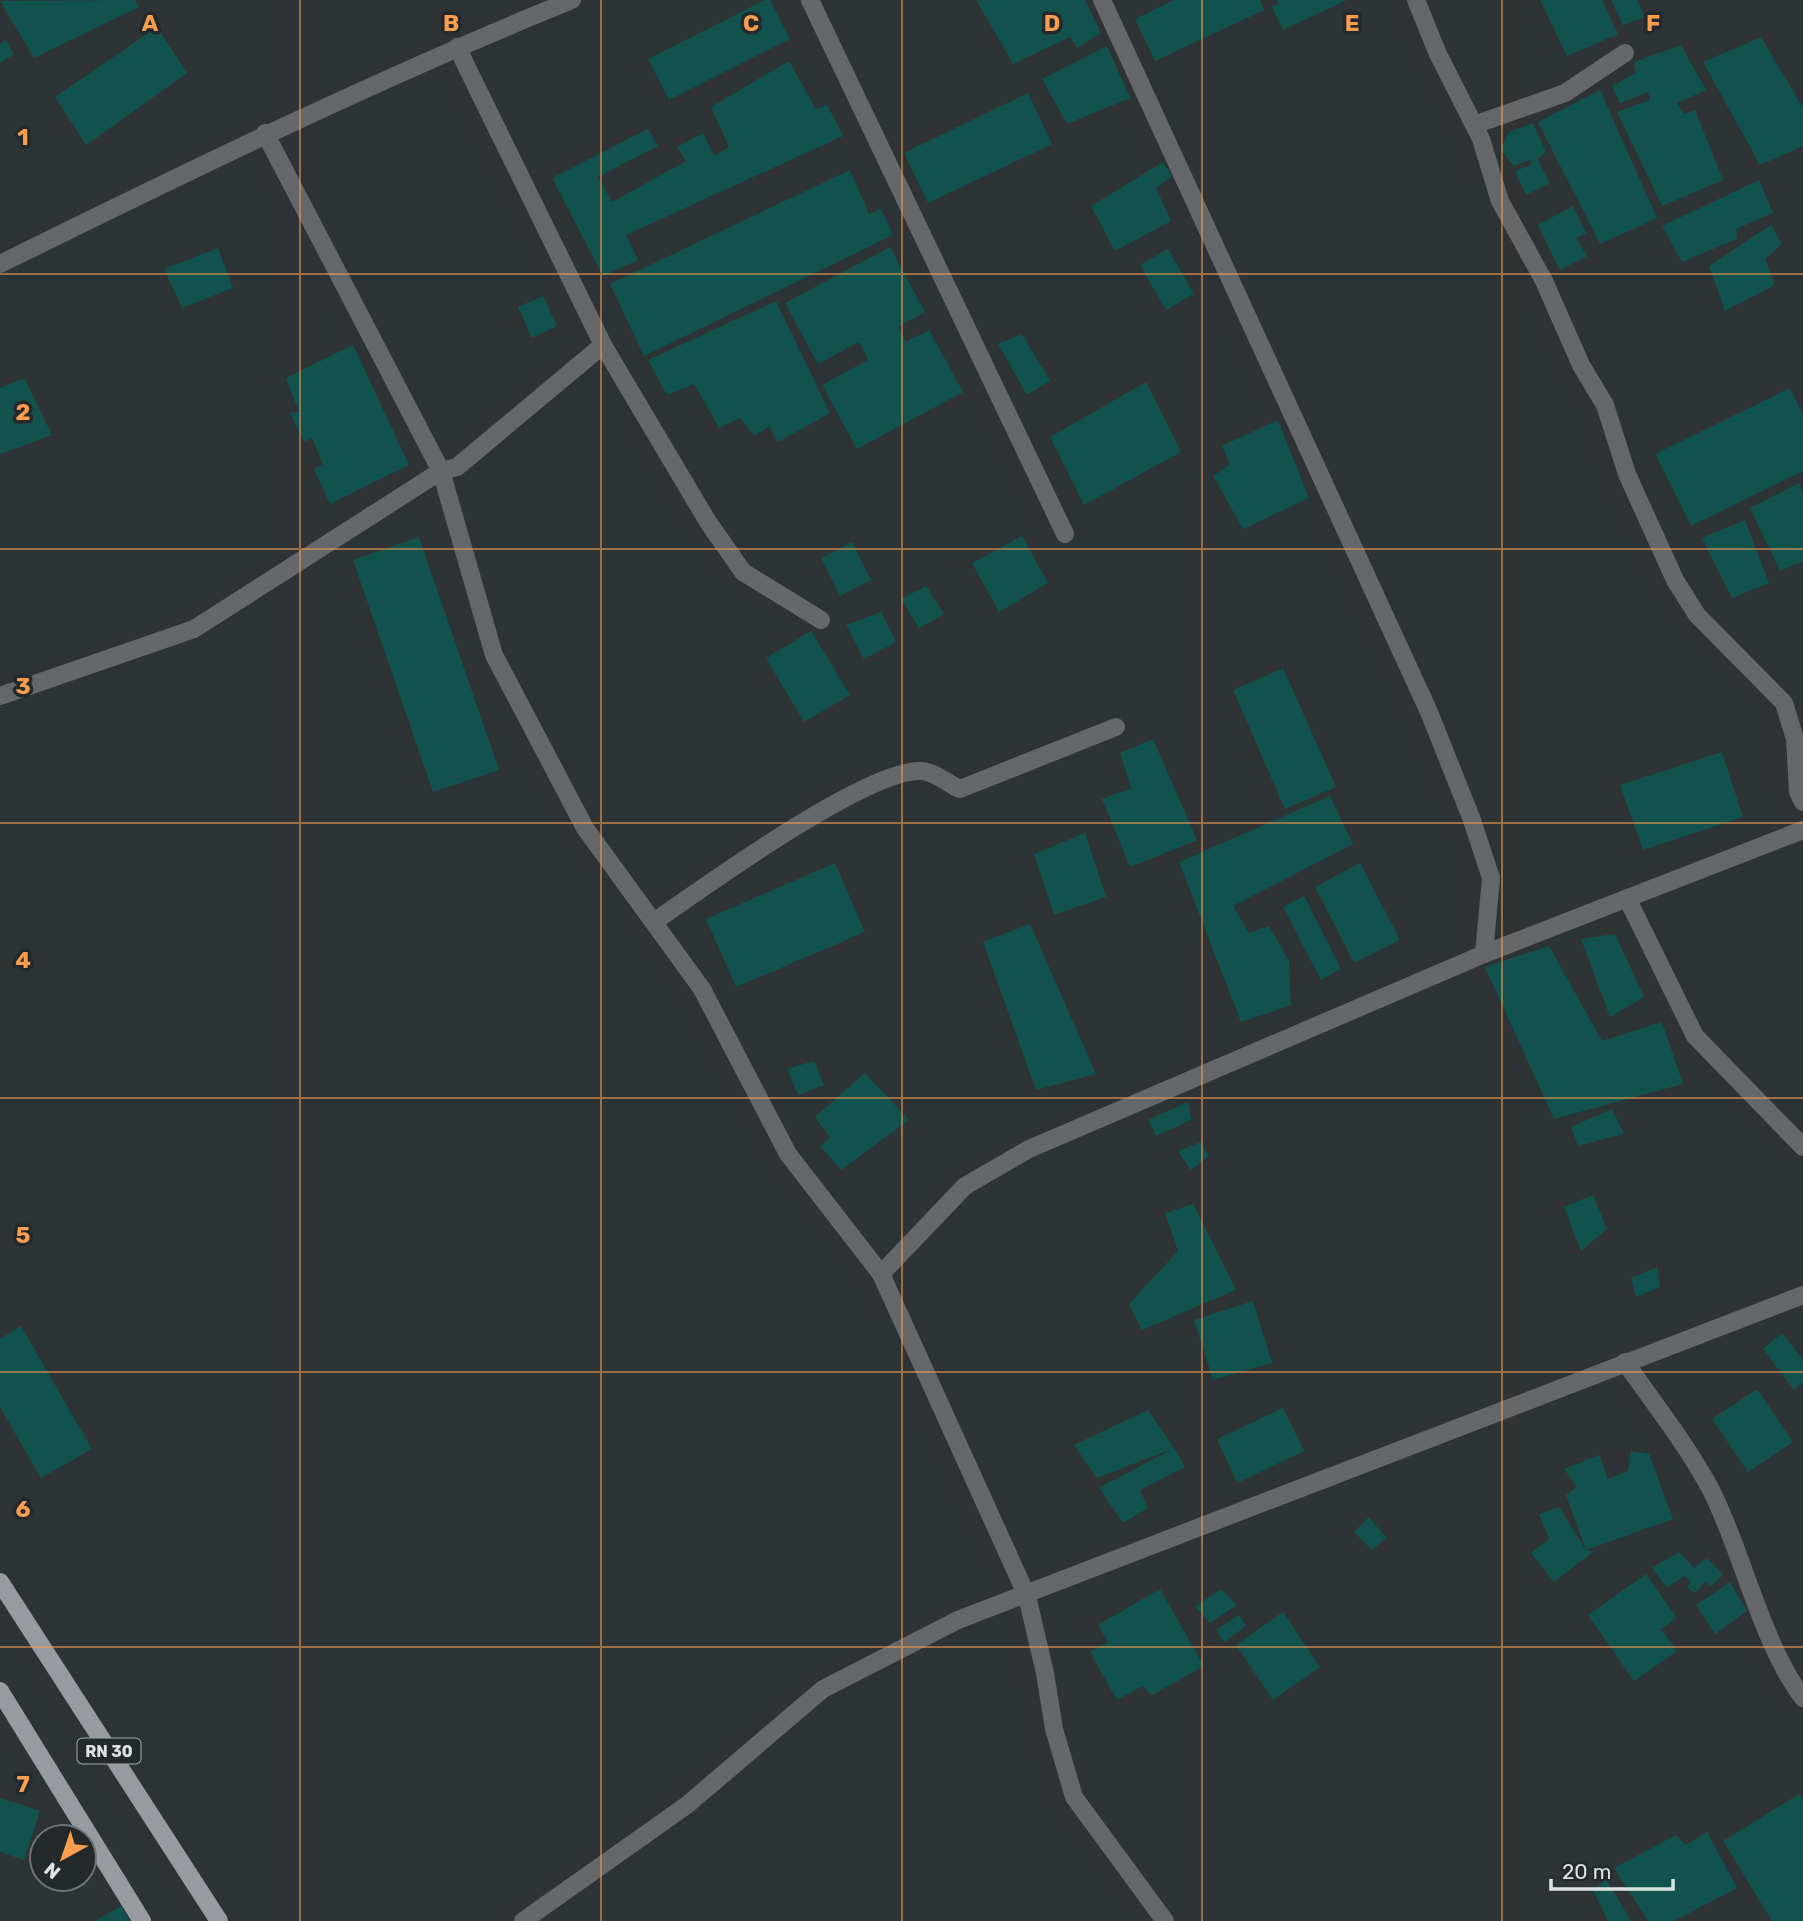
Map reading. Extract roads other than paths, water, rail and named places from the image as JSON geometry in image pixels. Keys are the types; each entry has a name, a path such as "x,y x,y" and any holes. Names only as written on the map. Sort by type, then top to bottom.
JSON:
{"main road":[{"name":"RN 30","path":"0,1582 219,1921"},
{"path":"0,1691 142,1921"}],"street":[{"path":"0,264 265,134 457,47 572,0"},
{"path":"810,0 1065,534"},
{"path":"1102,0 1429,712 1468,808 1491,878 1484,954"},
{"path":"1416,0 1474,125 1500,201 1544,281 1581,365 1605,405 1627,474 1675,580 1697,615 1784,703 1794,739 1798,792 1803,802"},
{"path":"457,47 603,345 708,522 743,572 821,620"},
{"path":"1474,125 1565,93 1626,53"},
{"path":"265,134 441,471 494,655 585,828 702,989 788,1154 881,1274 1027,1595 1045,1673 1054,1729 1074,1797 1165,1921"},
{"path":"0,696 194,629 441,471 457,467 603,345"},
{"path":"654,922 747,857 881,779 923,770 960,789 1116,727"},
{"path":"881,1274 965,1186 1029,1149 1484,954 1803,830"},
{"path":"1628,898 1695,1036 1803,1147"},
{"path":"523,1921 687,1805 823,1689 958,1620 1803,1295"},
{"path":"1626,1362 1711,1491 1766,1625 1793,1684 1803,1698"}]}
